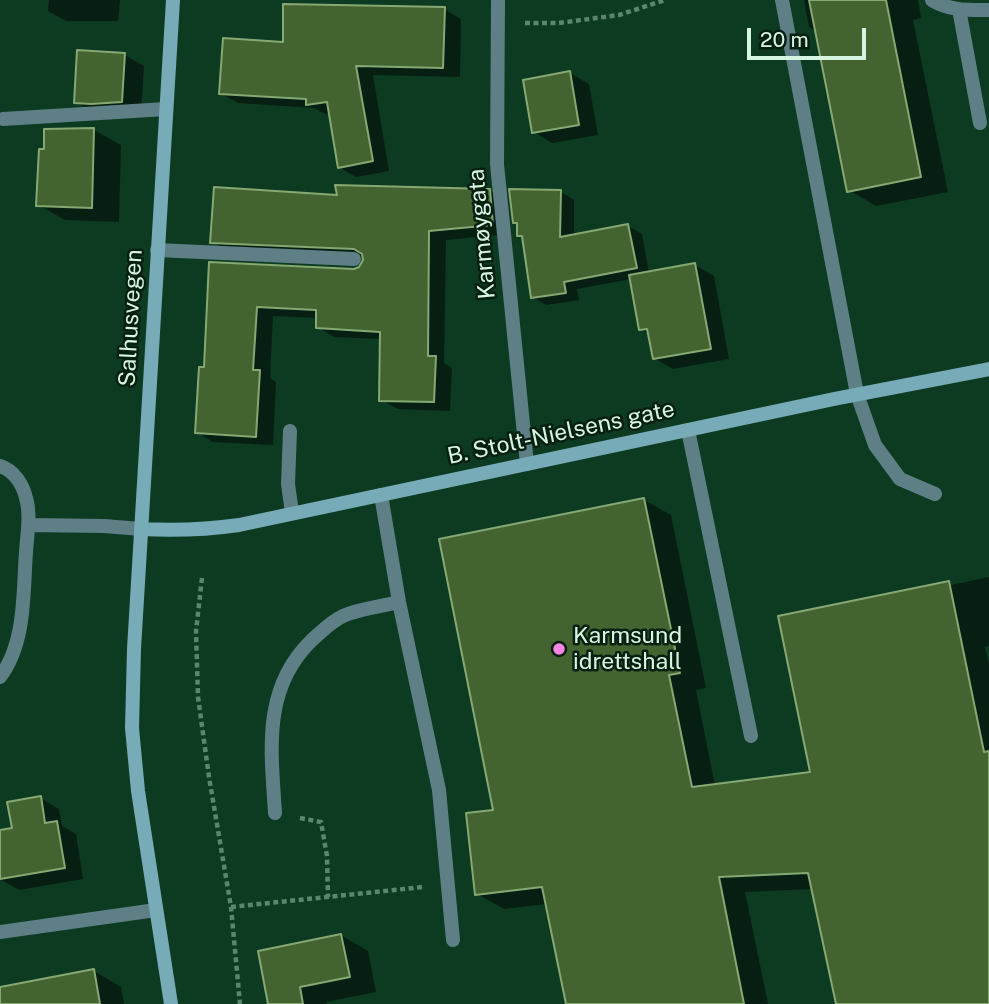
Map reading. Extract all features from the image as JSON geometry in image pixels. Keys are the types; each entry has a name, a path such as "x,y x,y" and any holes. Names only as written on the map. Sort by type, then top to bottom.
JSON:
{"main road":[{"name":"Salhusvegen","path":"172,1004 138,791 132,728 134,649 173,0"},
{"name":"B. Stolt-Nielsens gate","path":"141,529 204,530 989,369"}],"street":[{"name":"Karmøygata","path":"498,0 497,164 527,464"},
{"path":"782,0 857,394 875,444 900,479 935,494"},
{"path":"932,0 959,9 989,10"},
{"path":"959,9 980,123"},
{"path":"3,119 166,109"},
{"path":"157,250 354,259"},
{"path":"688,430 751,736"},
{"path":"290,431 288,484 292,513"},
{"path":"0,467 5,468 19,481 27,499 28,525 22,612 17,640 6,669 0,677"},
{"path":"381,495 399,602 439,789 453,940"},
{"path":"28,525 141,529"},
{"path":"275,813 271,764 272,729 277,697 287,670 303,648 324,628 349,613 399,602"},
{"path":"0,932 156,910"}],"path":[{"path":"498,22 559,23 619,15 665,0"},
{"path":"202,578 196,631 198,697 231,907 240,1004"},
{"path":"275,813 321,822 327,856 328,897"},
{"path":"231,907 448,884"}],"building":[{"path":"809,0 886,0 921,177 847,192"},
{"path":"283,4 445,7 443,68 356,66 373,161 338,168 327,102 306,105 306,99 219,94 223,38 283,42"},
{"path":"77,50 125,53 122,102 74,103"},
{"path":"570,71 579,125 532,133 523,80"},
{"path":"94,128 92,208 36,206 39,149 44,149 44,129"},
{"path":"335,185 490,189 493,225 429,231 428,356 436,356 434,402 379,401 380,332 316,328 316,310 257,307 253,370 260,370 256,437 195,433 199,367 204,367 209,262 354,269 359,267 363,260 362,254 354,249 210,243 214,187 337,195"},
{"path":"509,189 561,190 560,237 628,224 637,268 564,282 566,293 531,298 522,236 517,236 517,223 513,223"},
{"path":"695,263 711,349 653,359 647,329 639,330 629,275"},
{"path":"644,498 680,673 669,675 692,787 810,772 778,616 949,581 984,752 989,751 989,1004 836,1004 808,873 719,877 744,1004 566,1004 542,887 475,895 466,813 493,810 439,539"},
{"path":"41,796 45,823 57,821 65,868 0,879 0,830 12,828 7,802"},
{"path":"341,934 350,977 300,987 303,1004 268,1004 258,951"},
{"path":"94,969 100,1004 0,1004 0,987"}],"place":[{"name":"Karmsund idrettshall","path":"559,649"}]}
